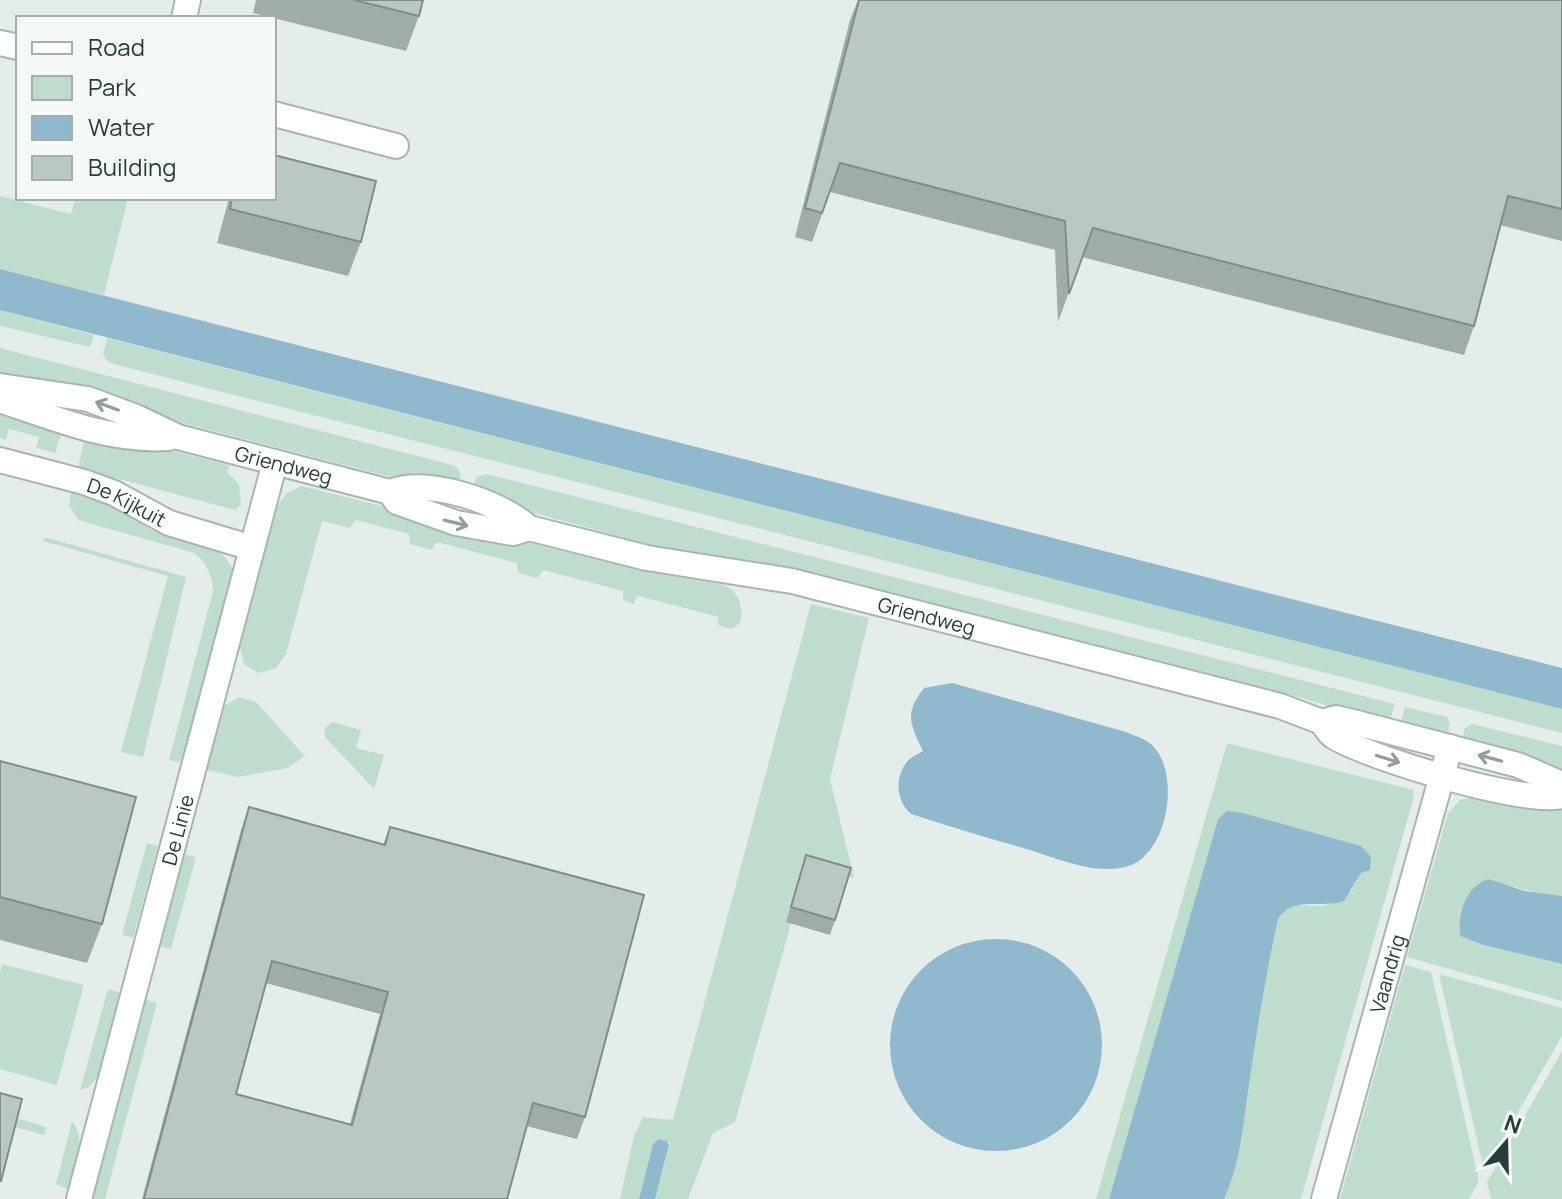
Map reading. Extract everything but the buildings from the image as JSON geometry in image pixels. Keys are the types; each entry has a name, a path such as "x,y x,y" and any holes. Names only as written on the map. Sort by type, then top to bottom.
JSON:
{"street":[{"path":"276,115 396,146"},
{"name":"Griendweg","path":"0,386 88,399 178,437 390,492 403,486 464,495 515,516 529,528 647,558 792,581 1280,706 1322,722 1330,734 1383,758 1516,794 1552,798 1562,796"},
{"name":"Griendweg","path":"0,400 79,427 154,439 178,437"},
{"name":"De Kijkuit","path":"0,460 84,482 114,493 169,523 252,548"},
{"name":"De Linie","path":"79,1199 275,462"},
{"name":"Griendweg","path":"1322,722 1336,718 1518,765 1562,787"},
{"name":"Vaandrig","path":"1324,1199 1450,747"}],"green space":[{"path":"0,196 71,214 74,200 128,200 104,295 0,269"},
{"path":"0,310 94,335 90,347 0,326"},
{"path":"107,338 1562,709 1562,733 113,364 103,354"},
{"path":"0,348 456,466 461,474 458,487 395,478 0,376"},
{"path":"0,411 62,431 55,453 36,448 39,437 9,429 6,440 0,438"},
{"path":"85,436 145,444 230,465 227,472 239,484 241,504 235,510 78,468"},
{"path":"487,474 1395,704 1389,724 1295,696 797,568 651,545 523,510 473,490 476,477"},
{"path":"301,486 647,572 720,584 732,589 739,599 742,616 739,624 726,628 717,624 719,617 638,596 633,604 623,600 623,591 543,570 537,578 518,573 517,563 437,542 431,550 410,544 409,534 356,520 350,528 322,521 286,654 276,668 258,673 244,664 240,647 277,506 287,493"},
{"path":"71,491 114,506 151,530 222,553 233,569 182,763 169,760 213,591 210,574 194,553 78,520 69,506"},
{"path":"44,537 186,577 143,757 121,752 168,576 43,541"},
{"path":"811,604 869,618 830,779 854,878 807,867 735,1122 713,1133 688,1199 655,1199 670,1143 660,1139 653,1144 639,1199 620,1199 634,1136 643,1117 673,1120"},
{"path":"240,697 256,702 305,756 288,768 238,777 207,770 223,706"},
{"path":"1405,707 1447,717 1450,724 1447,739 1400,726"},
{"path":"332,722 361,730 356,748 384,755 374,789 325,737 324,729"},
{"path":"1472,724 1562,746 1562,775 1461,743 1465,728"},
{"path":"1227,743 1414,790 1301,1199 1224,1199 1241,1143 1278,919 1284,910 1295,905 1324,906 1351,892 1361,872 1361,846 1236,812 1218,819 1109,1199 1096,1199"},
{"path":"1486,795 1562,807 1562,896 1480,882 1467,900 1460,936 1483,945 1562,964 1562,1001 1407,957 1448,813 1460,800"},
{"path":"147,843 158,846 133,938 122,935"},
{"path":"184,854 196,857 171,949 160,946"},
{"path":"2,964 84,985 57,1085 0,1069"},
{"path":"1405,965 1431,972 1479,1181 1469,1199 1340,1199"},
{"path":"1439,974 1562,1008 1562,1036 1484,1171"},
{"path":"108,989 120,993 97,1078 89,1087 80,1090"},
{"path":"145,999 157,1003 105,1199 92,1199"},
{"path":"1562,1051 1562,1199 1491,1199 1487,1182"},
{"path":"0,1099 13,1117 46,1127 44,1135 0,1123"},
{"path":"72,1121 77,1128 79,1145 68,1189 56,1184"}],"water":[{"path":"0,269 1562,668 1562,709 0,310"},
{"path":"952,683 1126,732 1151,744 1162,760 1168,796 1160,833 1151,849 1125,867 1099,869 911,814 900,797 900,776 906,763 923,751 912,726 911,712 924,688"},
{"path":"1227,811 1361,846 1371,857 1370,870 1361,873 1344,901 1291,907 1278,919 1241,1143 1224,1199 1109,1199 1218,819"},
{"path":"1488,879 1525,891 1562,896 1562,964 1483,945 1460,936 1460,919 1465,902 1474,888"},
{"path":"996,939 1036,947 1071,970 1094,1005 1102,1045 1094,1085 1071,1120 1036,1143 996,1151 956,1143 921,1120 898,1085 890,1045 898,1005 921,970 956,947"},
{"path":"659,1139 667,1141 669,1145 655,1199 639,1199 653,1144"}]}
